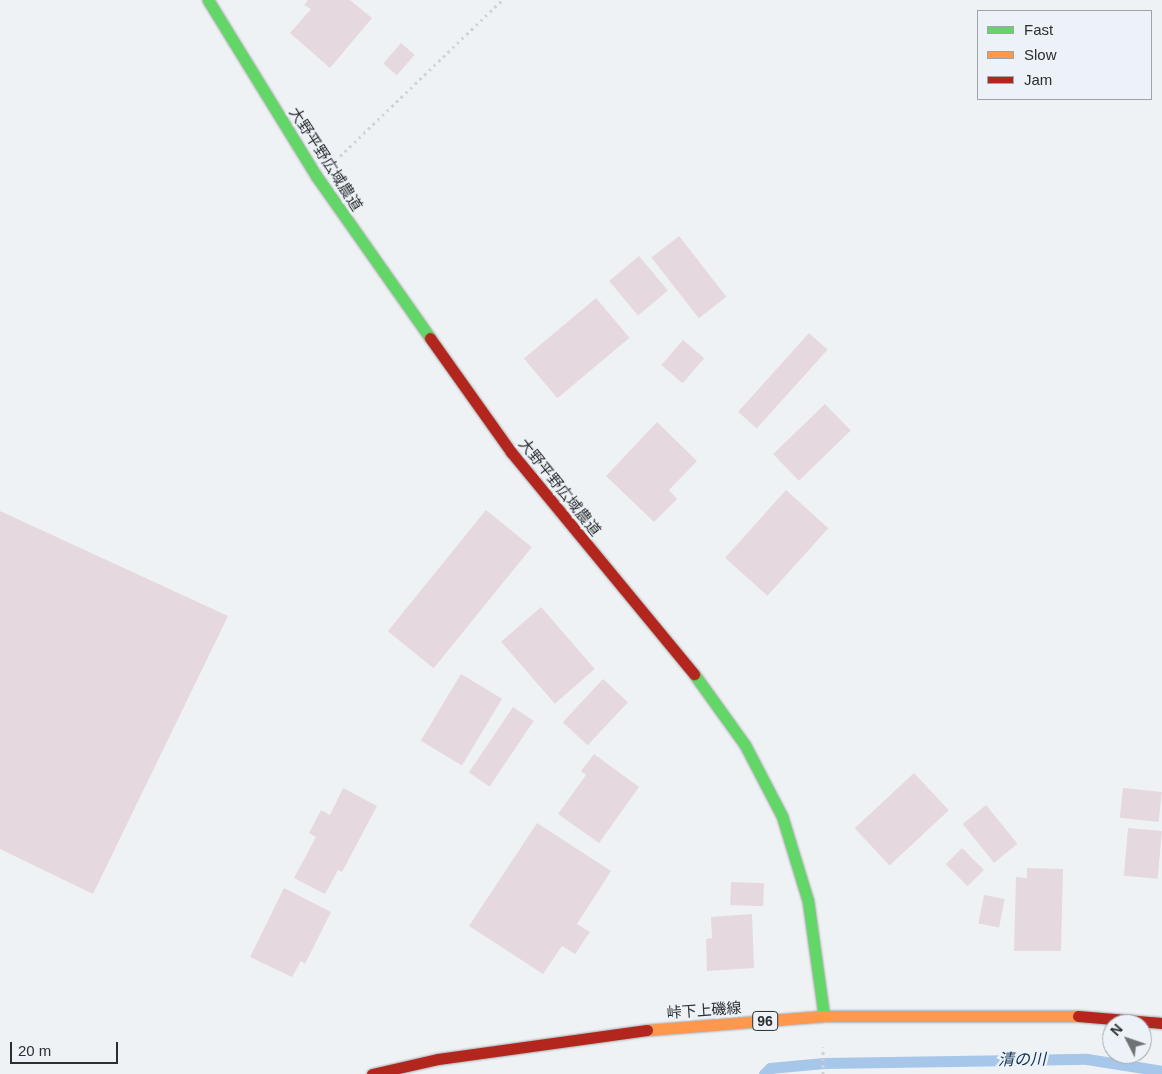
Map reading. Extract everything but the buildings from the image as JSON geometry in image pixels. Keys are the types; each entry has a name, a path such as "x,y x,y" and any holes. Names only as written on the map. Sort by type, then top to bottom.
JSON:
{"street":[{"name":"大野平野広域農道","path":"208,0 317,177 511,452 690,669 744,745 782,816 808,901 824,1016"},
{"name":"峠下上磯線","path":"372,1074 438,1059 630,1031 824,1016 1064,1015 1162,1023"}],"path":[{"path":"317,177 502,0"}],"waterway":[{"name":"清の川","path":"764,1074 770,1068 824,1063 1087,1059 1162,1071"}],"traffic: fast":[{"path":"208,0 317,177 430,338"},
{"path":"694,674 745,745 782,816 808,901 824,1016"}],"traffic: slow":[{"path":"647,1030 824,1016 1078,1016"}],"traffic: jam":[{"path":"430,338 511,452 694,674"},
{"path":"1078,1016 1162,1023"},
{"path":"372,1074 438,1059 647,1030"}]}
